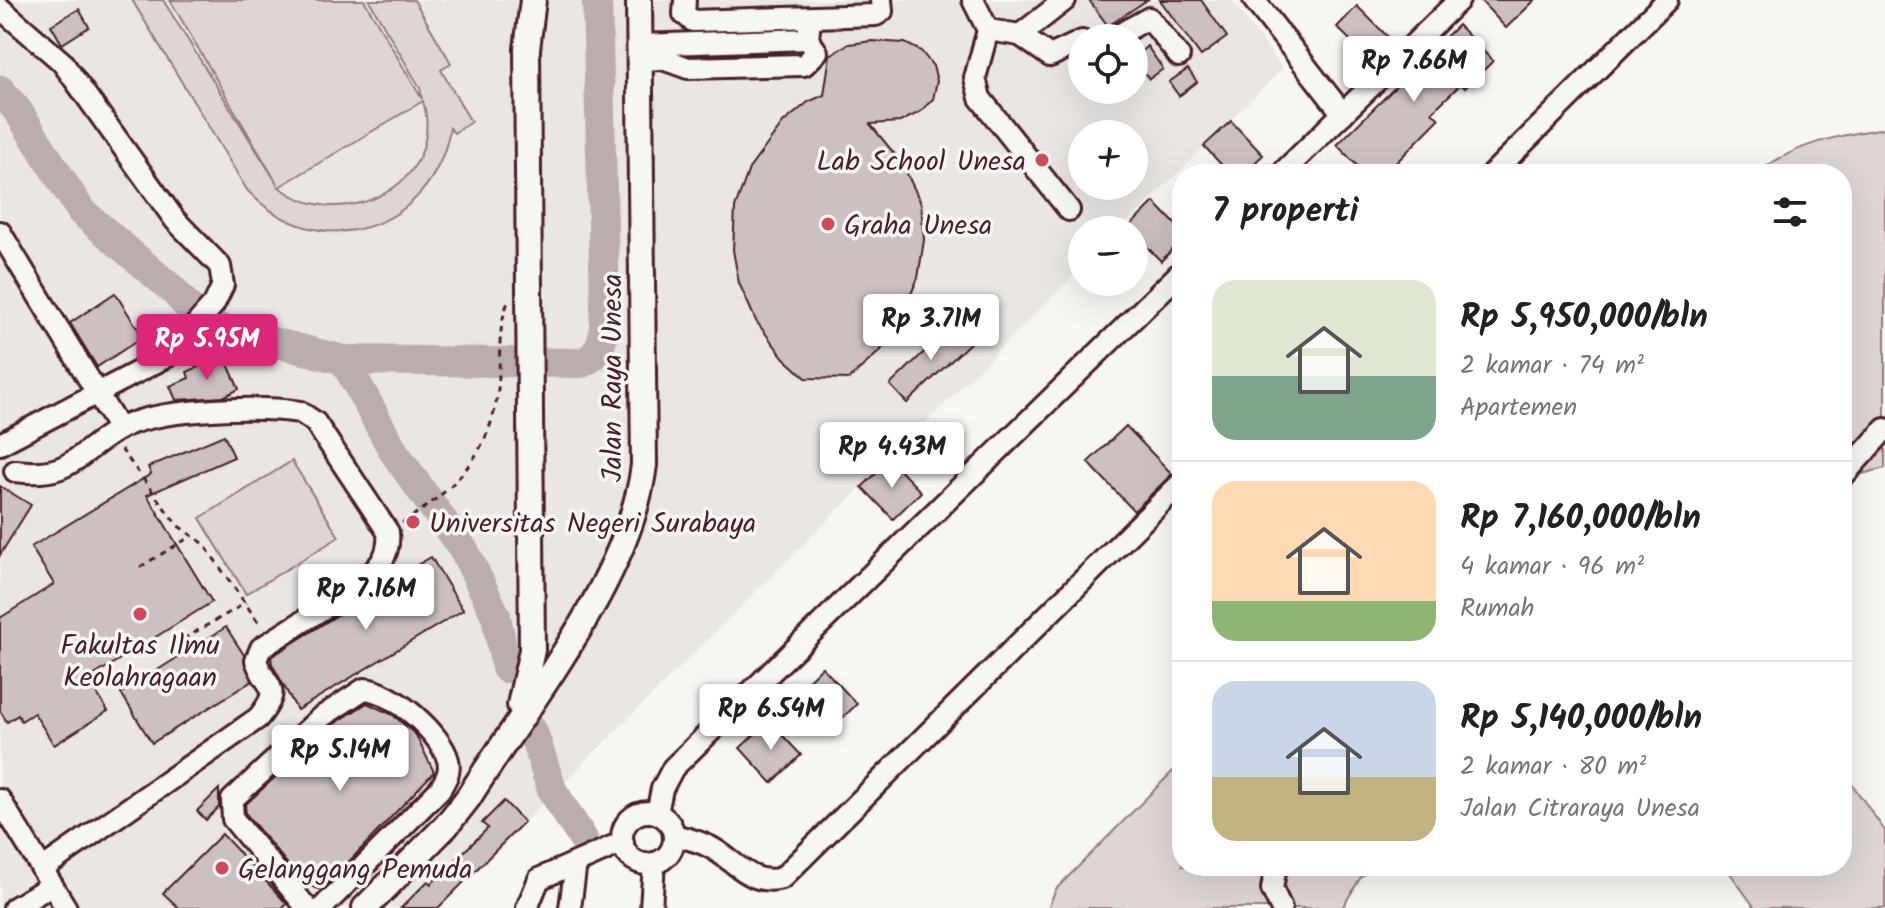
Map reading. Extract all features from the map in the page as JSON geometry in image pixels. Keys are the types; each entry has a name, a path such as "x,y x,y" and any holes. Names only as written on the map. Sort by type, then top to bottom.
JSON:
{"main road":[{"path":"516,722 532,650 527,49 533,0"},
{"name":"Jalan Raya Unesa","path":"365,908 446,826 584,617 631,529 644,465 639,0"},
{"path":"531,606 536,616 554,627 575,624 584,617"}],"street":[{"path":"685,0 684,14 693,21 809,29"},
{"path":"640,53 809,29 876,15 882,11 881,0"},
{"path":"973,0 988,30 975,78 980,98 1069,210"},
{"path":"1020,35 1065,0"},
{"path":"1254,0 1343,114"},
{"path":"1291,164 1459,0"},
{"path":"1502,164 1667,0"},
{"path":"0,8 62,62 175,220 220,266 223,285 214,304 168,356 0,444"},
{"path":"1138,24 1149,18 1179,56"},
{"path":"988,30 1020,35 1050,56 1068,48"},
{"path":"0,232 99,392 115,432"},
{"path":"657,813 662,789 673,768 1172,281"},
{"path":"15,471 43,474 67,466 115,432 161,414 300,412 315,422 388,532 390,549 382,564 354,589"},
{"path":"1852,466 1885,429"},
{"path":"674,835 709,846 753,877 768,882 782,878 1172,492"},
{"path":"14,908 47,877 258,718 269,704 273,692 270,679 256,660 269,640 335,601"},
{"path":"307,908 233,819 232,800 320,718 364,689 370,689 403,705 432,735 448,762 449,774 440,789 322,908"},
{"path":"0,800 66,908"},
{"path":"657,813 669,822 674,835 669,853 654,863 633,859 623,842 625,828 635,816 657,813"},
{"path":"527,908 539,879 623,842"},
{"path":"570,908 576,863"},
{"path":"651,908 654,863"},
{"path":"1274,876 1272,889 1281,908"}],"path":[{"path":"421,511 439,499 472,462 495,418 499,348"},
{"path":"115,432 190,537 203,543 269,640"},
{"path":"140,567 190,537"},
{"path":"183,639 246,603"}],"shaded area":[{"name":"Universitas Negeri Surabaya","path":"0,0 1231,0 1283,68 1186,164 1172,164 1172,178 1134,216 1068,216 1068,281 438,908 0,908"},
{"path":"132,0 163,0 278,185 170,0 364,0 422,99 420,88 369,0 414,0 451,63 441,70 471,122 454,133 450,128 439,163 421,192 397,213 369,226 338,231 307,227 276,214 247,190","holes":["423,101 426,131 420,156 405,178 384,194 359,203 332,206 305,201 279,187"]},
{"path":"1885,128 1885,468 1862,474 1852,483 1852,164 1771,164 1801,148"},
{"path":"292,461 339,537 246,594 200,518"},
{"path":"1172,772 1172,876 1362,876 1342,908 1048,908 1056,889"},
{"path":"1852,784 1885,831 1885,908 1755,908 1732,876 1852,876"}],"building":[{"path":"1089,0 1147,0 1111,24 1107,24"},
{"path":"1160,0 1201,0 1227,37 1201,56"},
{"path":"1480,0 1535,0 1506,28"},
{"path":"1357,6 1389,38 1369,59 1337,27"},
{"path":"79,9 89,27 62,44 51,25"},
{"path":"1458,25 1493,61 1465,88 1461,84 1432,112 1439,119 1395,164 1355,164 1337,145"},
{"name":"Graha Unesa","path":"872,41 905,43 921,51 933,66 937,81 933,99 920,112 900,122 870,124 902,163 921,203 924,240 918,278 900,319 881,350 849,379 806,378 784,358 756,321 739,283 733,250 735,208 749,169 783,123 808,102 824,95 830,55 849,44"},
{"path":"1148,47 1163,69 1148,78"},
{"path":"1188,69 1197,82 1179,96 1169,82"},
{"path":"1231,121 1263,155 1254,164 1221,164 1204,146"},
{"path":"1154,202 1172,221 1172,250 1161,261 1148,248 1148,216 1140,216"},
{"path":"115,293 143,337 97,367 70,323"},
{"path":"955,322 973,340 907,403 890,385"},
{"path":"224,355 239,389 223,397 176,400 170,386 189,378 187,372"},
{"path":"1126,426 1172,474 1134,511 1088,462"},
{"name":"Fakultas Ilmu Keolahragaan","path":"224,435 234,457 147,495 212,602 88,679 108,711 54,745 34,713 21,721 18,715 7,722 0,711 0,618 54,584 31,547 151,474 148,467"},
{"path":"890,460 921,492 893,519 862,487"},
{"path":"0,486 31,505 0,555"},
{"path":"431,557 463,610 297,710 271,657 342,612 348,600 362,599 386,576 390,574 393,579"},
{"path":"226,627 244,655 252,681 152,743 121,693"},
{"path":"822,667 857,704 831,729 796,692"},
{"path":"367,703 393,715 416,735 434,772 322,890 304,884 246,814 245,805 328,728"},
{"path":"769,721 801,755 772,783 740,748"},
{"path":"219,789 219,807 206,820 197,811"},
{"path":"504,801 524,822 438,908 401,908 428,881 431,884 488,828 482,823"},
{"name":"Gelanggang Pemuda","path":"222,834 287,904 283,908 179,908 163,893"}],"waterway":[{"path":"344,360 581,363 596,353 602,338 605,302 597,0"},
{"path":"0,90 18,111 81,211 173,290 193,312 221,329 344,360 394,452 465,552 496,616 506,668"},
{"path":"533,732 552,790 583,839"}],"place":[{"name":"Lab School Unesa","path":"1042,160"},
{"name":"Graha Unesa","path":"828,224"},
{"name":"Universitas Negeri Surabaya","path":"413,522"},
{"name":"Fakultas Ilmu Keolahragaan","path":"140,614"},
{"name":"Gelanggang Pemuda","path":"222,868"}]}
